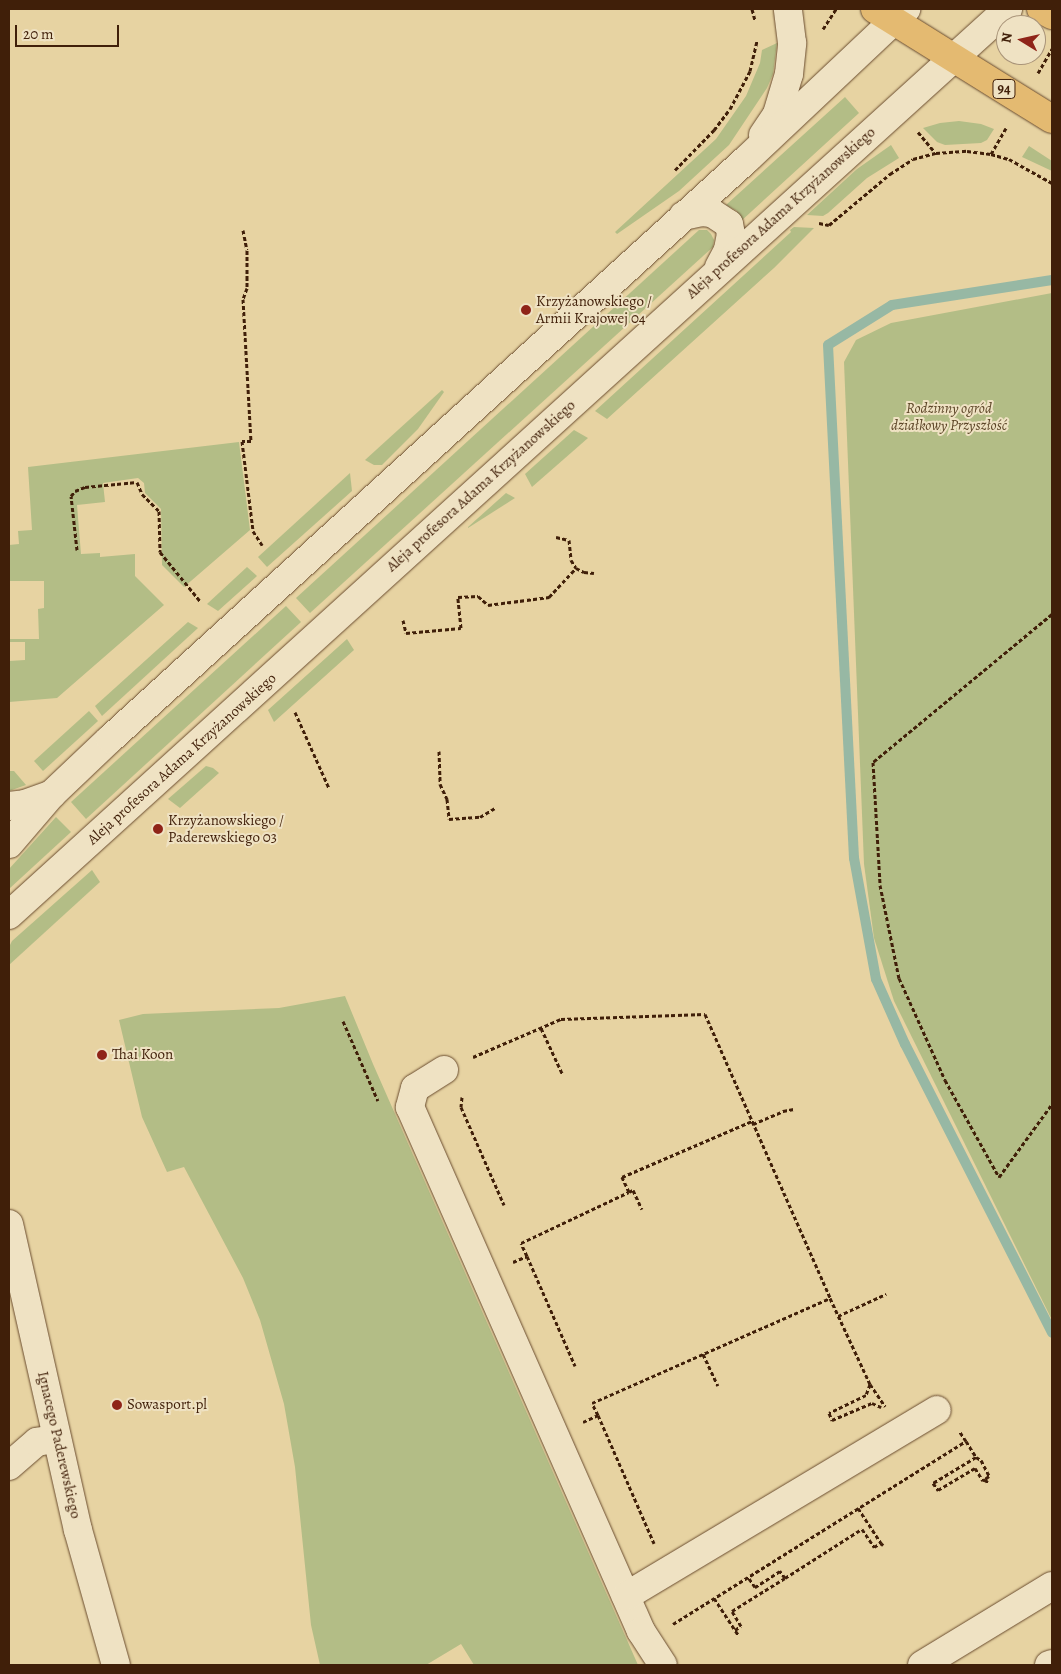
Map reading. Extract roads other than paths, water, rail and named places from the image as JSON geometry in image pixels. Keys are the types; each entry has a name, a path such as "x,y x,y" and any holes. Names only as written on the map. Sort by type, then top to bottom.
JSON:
{"main road":[{"path":"1042,9 1052,15"},
{"name":"94","path":"891,13 955,59 1052,119"}],"street":[{"path":"747,159 777,114 783,97 792,57 791,23 788,9"},
{"name":"Aleja profesora Adama Krzyżanowskiego","path":"9,915 866,135 955,59 1008,9"},
{"path":"9,844 52,794 747,159 891,13"},
{"path":"683,216 702,212 712,213 729,224 731,234 728,250 717,271"},
{"path":"9,806 25,804 52,794"},
{"path":"444,1070 416,1088 410,1107 641,1631 663,1665"},
{"name":"Ignacego Paderewskiego","path":"9,1224 78,1530 116,1665"},
{"path":"626,1596 937,1410"},
{"path":"9,1466 37,1442 56,1438"},
{"path":"922,1665 1052,1586"}],"waterway":[{"path":"1052,280 892,305 828,345 854,858 876,979 905,1044 1052,1333"}],"place":[{"name":"Krzyżanowskiego / Armii Krajowej 04","path":"526,310"},
{"name":"Krzyżanowskiego / Paderewskiego 03","path":"158,829"},
{"name":"Thai Koon","path":"102,1055"},
{"name":"Sowasport.pl","path":"117,1405"}],"park label":[{"name":"Rodzinny ogród działkowy Przyszłość","path":"949,416"}]}
